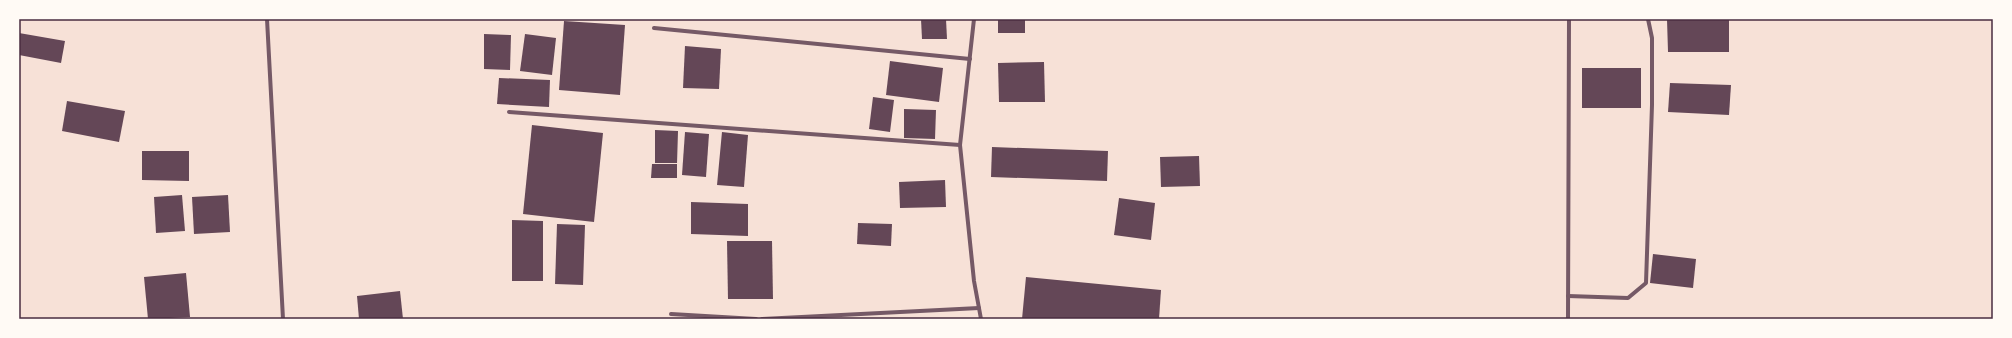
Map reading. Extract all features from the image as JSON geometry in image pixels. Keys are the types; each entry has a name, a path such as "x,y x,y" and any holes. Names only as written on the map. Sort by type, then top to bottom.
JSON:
{"street":[{"path":"267,19 283,319"},
{"path":"974,19 960,145 974,281 981,319"},
{"path":"1568,319 1569,19"},
{"path":"1568,296 1628,298 1646,283 1652,105 1652,38 1648,19"},
{"path":"654,28 970,59"},
{"path":"509,112 960,145"},
{"path":"762,319 979,308"},
{"path":"672,314 756,319"}],"building":[{"path":"921,19 946,19 947,39 922,39"},
{"path":"998,19 1025,19 1025,33 998,33"},
{"path":"1667,19 1729,19 1729,52 1668,52"},
{"path":"564,21 625,25 620,95 559,90"},
{"path":"19,33 65,41 61,63 19,55"},
{"path":"484,34 511,35 510,70 484,69"},
{"path":"525,34 556,38 552,75 520,71"},
{"path":"685,46 721,49 719,89 683,88"},
{"path":"890,61 943,68 939,102 886,95"},
{"path":"1044,62 1045,102 999,102 998,63"},
{"path":"1582,68 1641,68 1641,108 1582,108"},
{"path":"499,78 550,80 549,107 497,104"},
{"path":"1670,83 1731,85 1729,115 1668,112"},
{"path":"873,97 894,100 890,132 869,129"},
{"path":"67,101 125,111 119,142 62,131"},
{"path":"904,109 936,110 935,139 904,138"},
{"path":"532,125 603,133 594,222 523,214"},
{"path":"655,130 678,131 677,163 655,163"},
{"path":"685,132 709,134 706,177 682,175"},
{"path":"722,132 748,135 744,187 717,185"},
{"path":"992,147 1108,151 1107,181 991,177"},
{"path":"142,151 189,151 189,181 142,180"},
{"path":"1199,156 1200,186 1161,187 1160,157"},
{"path":"652,164 677,164 677,178 651,178"},
{"path":"945,180 946,207 900,208 899,182"},
{"path":"182,195 185,231 156,233 154,197"},
{"path":"228,195 230,232 194,234 192,197"},
{"path":"1119,198 1155,203 1151,240 1114,235"},
{"path":"691,202 748,204 748,236 691,234"},
{"path":"512,220 543,221 543,281 512,281"},
{"path":"858,223 892,224 891,246 857,244"},
{"path":"557,224 585,225 583,285 555,284"},
{"path":"727,241 772,241 773,299 728,299"},
{"path":"1653,254 1696,259 1693,288 1650,283"},
{"path":"186,273 190,317 148,319 144,277"},
{"path":"1026,277 1161,290 1159,319 1022,319"},
{"path":"400,291 403,319 359,319 357,296"}]}
